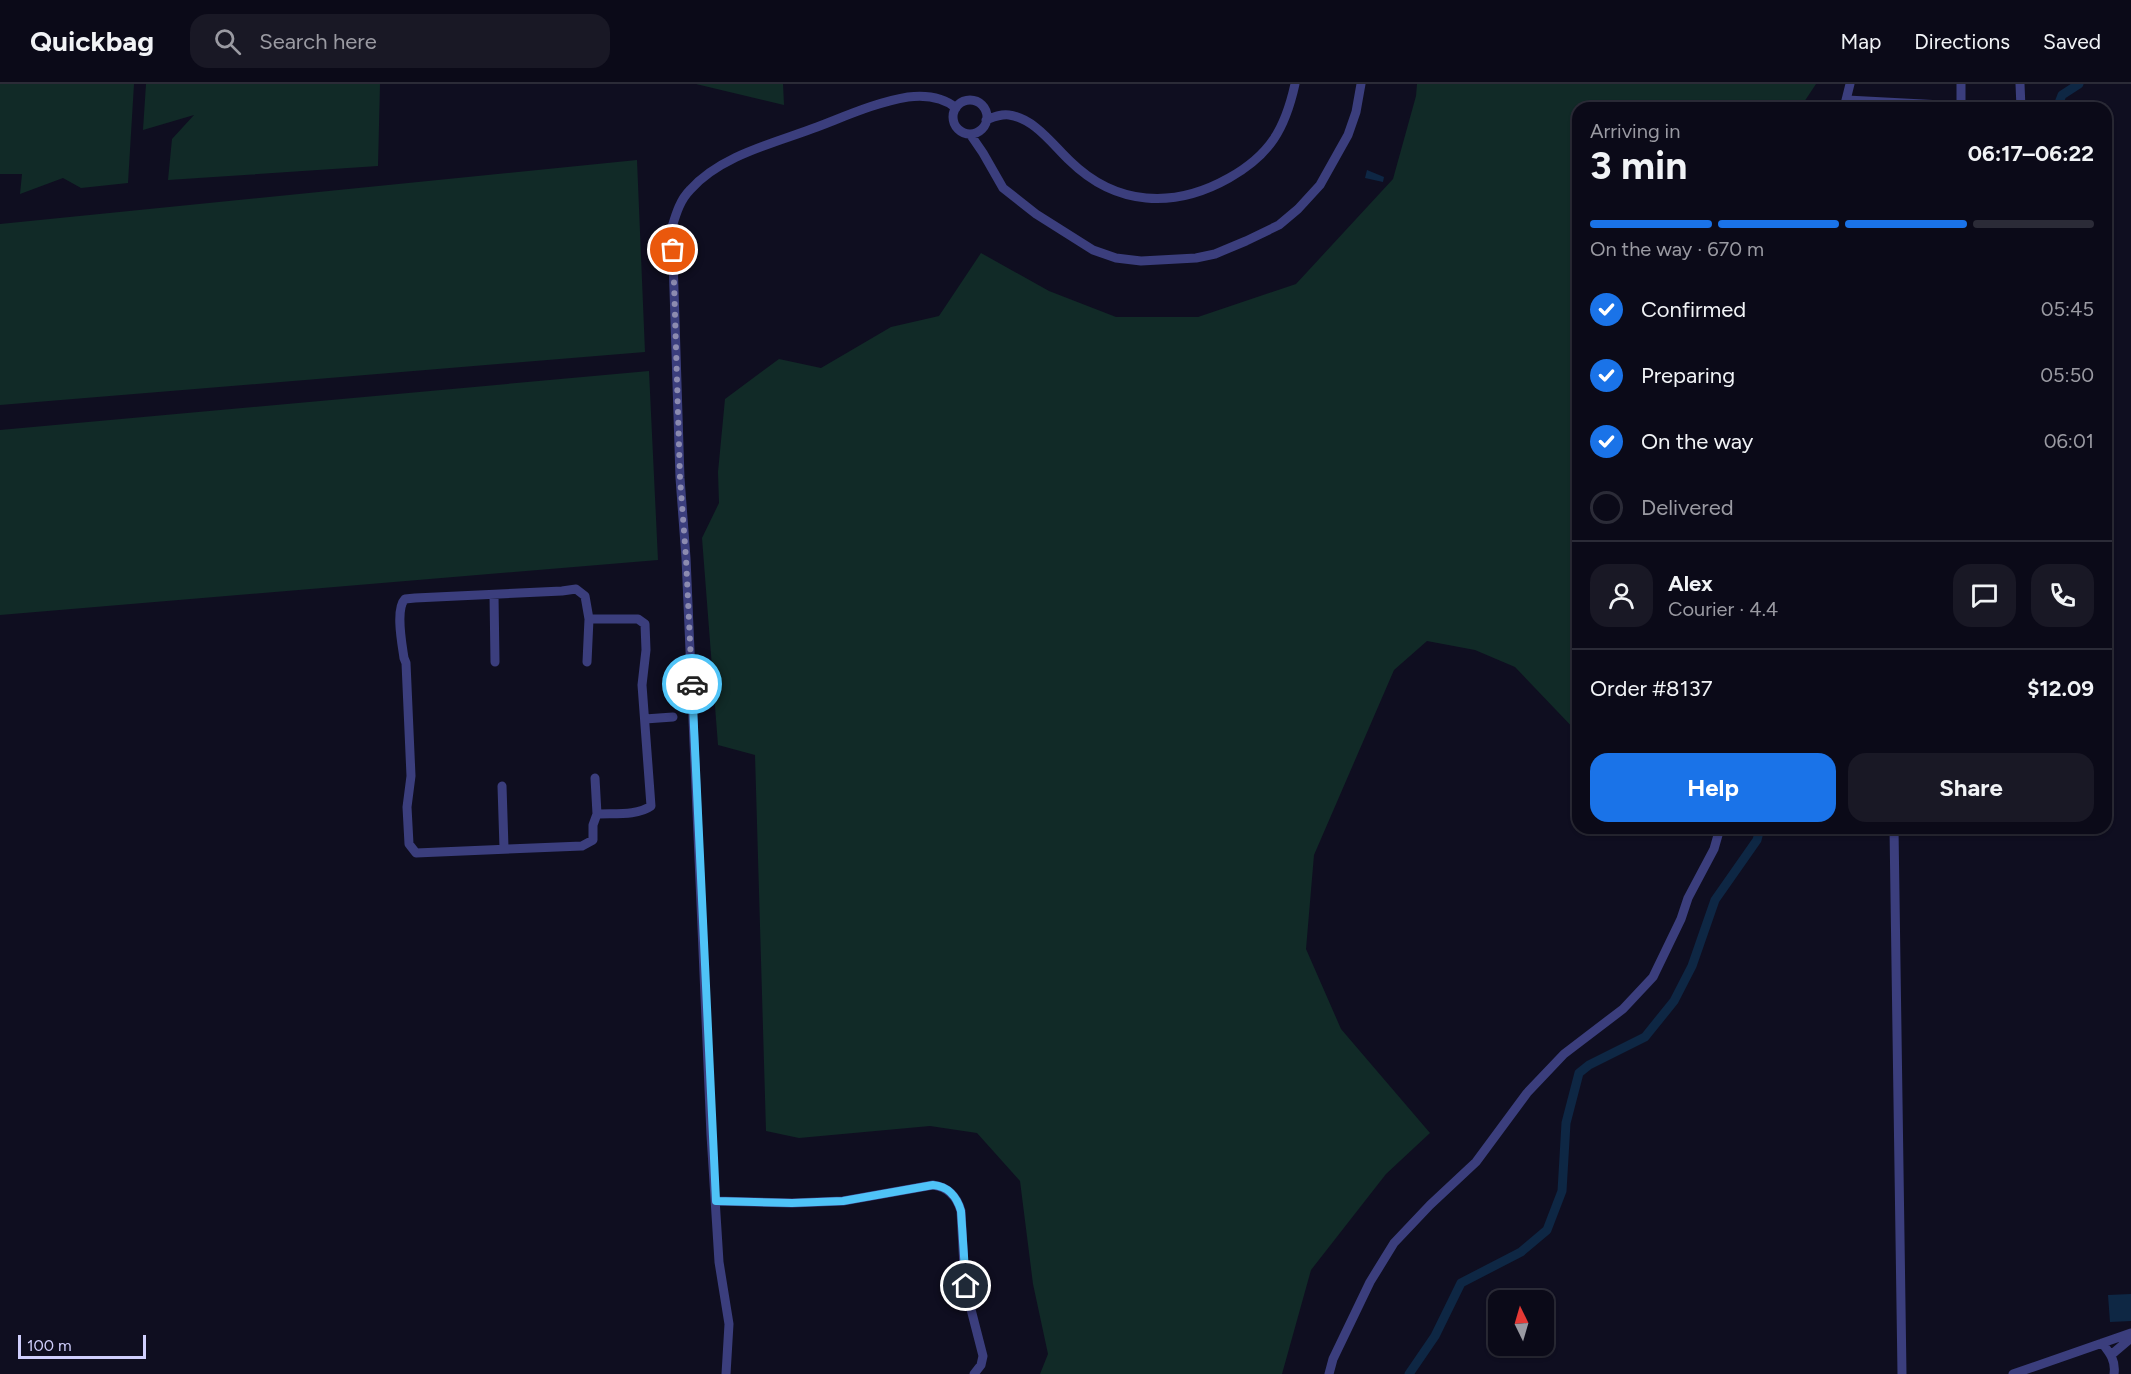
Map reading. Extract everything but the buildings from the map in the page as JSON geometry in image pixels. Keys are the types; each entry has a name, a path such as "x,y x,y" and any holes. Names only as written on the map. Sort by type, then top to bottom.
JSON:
{"street":[{"path":"986,120 1000,115 1019,118 1038,130 1071,163 1105,187 1138,198 1173,199 1192,195 1217,185 1261,156 1281,128 1295,84"},
{"path":"970,134 982,128 986,120 984,109 976,101 964,101 956,108 953,118 960,131 970,134 1003,188 1036,214 1093,250 1116,258 1141,261 1196,258 1215,254 1246,241 1279,225 1298,209 1320,185 1348,135 1356,112 1360,84"},
{"path":"1846,102 1850,84"},
{"path":"1961,84 1961,102"},
{"path":"2020,84 2021,102"},
{"path":"726,1374 729,1324 722,1287 711,1135 687,570 680,478 672,227 681,203 691,188 714,170 738,157 865,109 909,97 947,100 956,108"},
{"path":"587,662 589,619 585,596 576,589 415,598 405,599 401,603 407,672 411,777 407,807 409,844 416,853 582,846 593,840 593,825 597,813 595,777"},
{"path":"494,595 495,662"},
{"path":"589,619 632,618 642,620 645,624 646,650 642,686 651,806 647,809 626,813 597,813"},
{"path":"645,719 673,717"},
{"path":"502,786 504,848"},
{"path":"1329,1374 1333,1359 1370,1282 1394,1243 1430,1204 1476,1162 1527,1093 1556,1062 1623,1009 1653,977 1681,920 1688,898 1714,849 1718,834"},
{"path":"1894,834 1902,1374"},
{"path":"716,1201 813,1203 843,1201 933,1185 946,1189 957,1200 961,1211 964,1276 983,1356 981,1365 974,1374"},
{"path":"2013,1374 2131,1333"},
{"path":"2111,1355 2131,1338"},
{"path":"2102,1343 2111,1355 2114,1374"}],"green space":[{"path":"0,84 134,84 128,183 81,188 63,178 20,194 22,174 0,174"},
{"path":"146,84 380,84 378,166 168,180 172,139 194,115 143,130"},
{"path":"696,84 783,84 784,105"},
{"path":"1417,84 1816,84 1804,102 1572,102 1572,727 1515,667 1475,650 1427,641 1394,670 1314,855 1306,949 1341,1029 1430,1133 1386,1174 1311,1270 1282,1374 1040,1374 1048,1354 1033,1284 1020,1181 977,1133 930,1126 799,1138 766,1131 755,755 718,745 702,538 719,503 718,472 725,399 779,359 821,368 891,327 939,316 981,253 1049,291 1116,317 1198,317 1296,284 1393,179 1416,96"},
{"path":"637,160 645,352 0,405 0,224"},
{"path":"649,371 658,560 0,615 0,430"}],"water":[{"path":"1367,170 1384,177 1383,182 1365,178"},
{"path":"2131,1294 2131,1321 2110,1322 2108,1295"}],"waterway":[{"path":"2059,102 2062,95 2079,84"},
{"path":"1409,1374 1435,1336 1461,1283 1521,1252 1547,1230 1562,1191 1566,1123 1579,1073 1589,1065 1645,1037 1674,1001 1692,966 1715,900 1757,840 1758,834"}],"way so far":[{"path":"673,250 680,478 692,684"}],"route":[{"path":"692,684 711,1135 716,1201 792,1203 843,1201 933,1185 942,1186 957,1200 961,1211 966,1286"}]}
